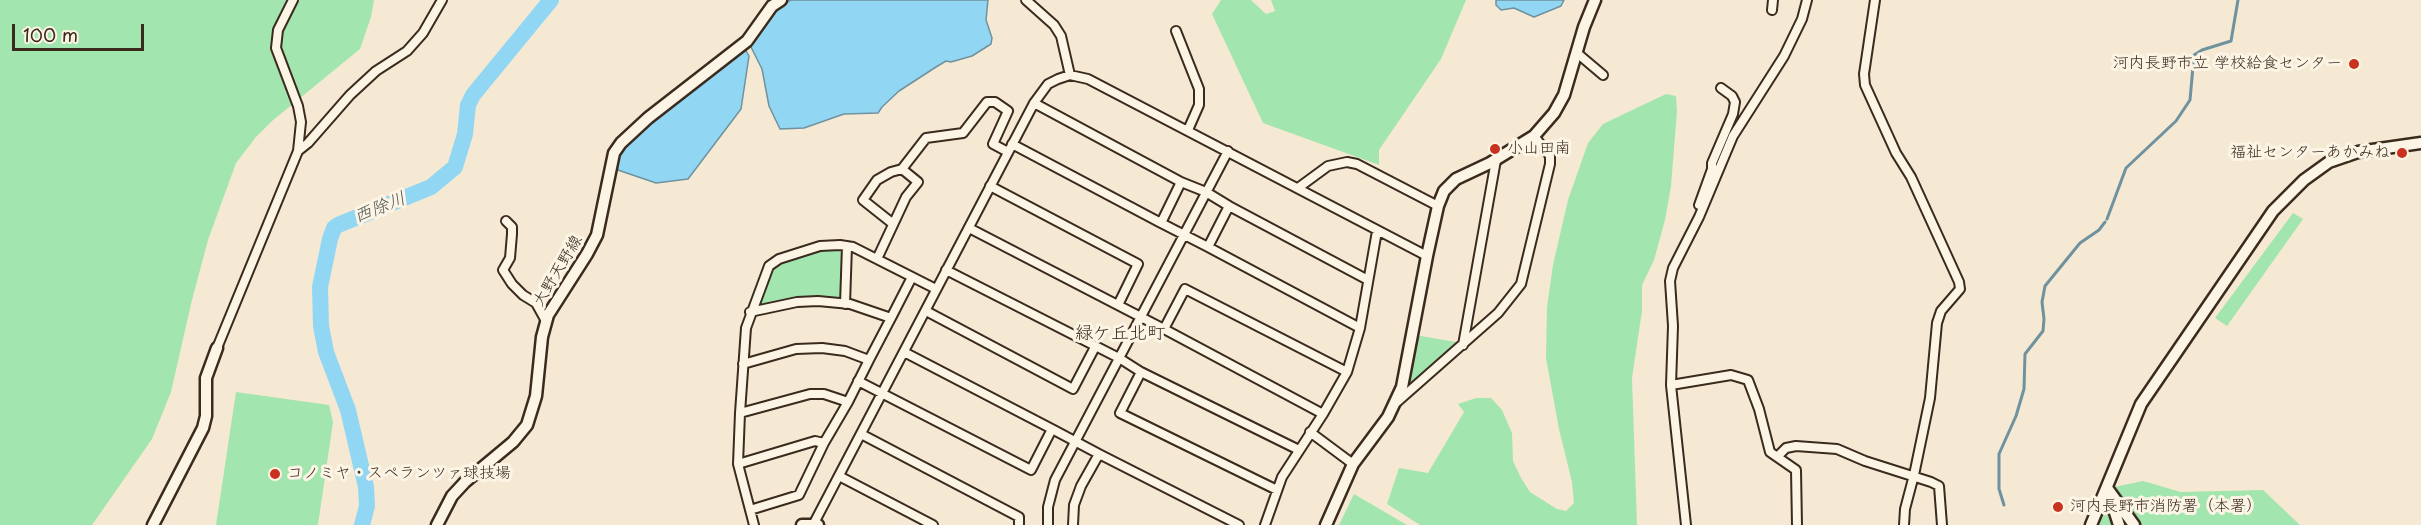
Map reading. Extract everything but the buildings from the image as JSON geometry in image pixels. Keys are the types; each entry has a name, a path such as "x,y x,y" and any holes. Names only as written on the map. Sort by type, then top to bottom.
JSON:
{"street":[{"path":"153,525 203,428 206,416 206,378 297,151 301,122 298,106 276,48 278,30 293,0"},
{"path":"297,151 308,143 350,95 376,70 406,51 423,33 442,0"},
{"name":"大野天野線","path":"437,525 452,496 465,482 513,442 527,425 536,396 542,337 546,321 597,235 610,164 621,143 648,117 747,41 771,6 781,0"},
{"path":"1026,0 1054,25 1060,36 1070,75"},
{"path":"1326,525 1353,464 1395,404 1402,387 1427,256 1438,206 1444,191 1456,179 1496,160 1534,136 1554,113 1564,95 1584,27 1595,0"},
{"path":"1772,10 1773,0"},
{"path":"1686,525 1671,385 1673,326 1670,281 1673,268 1696,224 1733,136 1784,56 1802,19 1807,0"},
{"path":"1875,0 1864,85 1896,153 1911,177 1960,288 1941,311 1937,322 1930,398 1905,509 1904,525"},
{"path":"1176,31 1199,89 1199,105 1188,130"},
{"path":"1577,53 1603,75"},
{"path":"802,525 815,524 1010,148 1034,103 1048,84 1070,75 1088,79 1427,256"},
{"path":"1696,224 1696,212 1712,169 1712,163 1733,114 1735,102 1732,96 1721,88"},
{"path":"892,224 863,200 877,180 902,169 926,138 963,133 987,102 995,102 1008,111 993,144 1010,148 1161,223 1360,328"},
{"path":"1034,103 1181,182 1206,192 1368,280"},
{"path":"1395,404 1498,313 1521,284 1550,173 1550,156 1534,136"},
{"path":"2091,525 2141,404 2273,211 2304,180 2329,162 2358,152 2421,143"},
{"path":"1048,525 1048,507 1055,480 1228,151"},
{"path":"1463,345 1496,160"},
{"path":"1298,188 1328,166 1347,162 1357,164 1438,206"},
{"path":"877,259 906,197 918,182 902,169"},
{"path":"1161,223 1181,182"},
{"path":"990,186 1138,264 1118,305"},
{"path":"1208,247 1229,206"},
{"path":"506,221 512,227 512,234 510,258 503,270 512,284 536,303 546,321"},
{"path":"969,228 1323,414"},
{"path":"1265,525 1282,477 1347,372 1360,328 1377,231"},
{"path":"754,525 738,464 740,413 746,328 750,312 769,266 779,258 820,246 830,244 847,246 936,289"},
{"path":"845,304 847,246"},
{"path":"946,270 1119,358 1141,372 1299,450"},
{"path":"750,510 799,495 912,277"},
{"path":"1164,329 1185,289 1347,372"},
{"path":"750,312 797,302 818,301 845,304 891,318"},
{"path":"926,311 1073,389 1095,347"},
{"path":"743,364 796,349 813,348 845,351 869,360"},
{"path":"904,352 1239,525"},
{"path":"1141,372 1120,413 1277,490"},
{"path":"1671,385 1731,375 1748,380 1759,409 1770,452 1796,470 1797,525"},
{"path":"858,381 1031,470 1052,429"},
{"path":"740,413 810,394 824,394 848,402"},
{"path":"1311,432 1353,464"},
{"path":"861,434 1019,517 1019,525"},
{"path":"738,464 815,441 824,443"},
{"path":"1778,456 1786,448 1796,446 1837,449 1865,461 1914,475 1939,486 1942,525"},
{"path":"1073,525 1077,496 1099,454"},
{"path":"839,476 933,525"},
{"path":"2107,488 2119,525"},
{"path":"2107,488 2134,525"}],"green space":[{"path":"0,0 374,0 360,49 272,121 236,163 208,240 171,392 152,439 92,525 0,525"},
{"path":"1221,0 1251,0 1266,14 1275,11 1271,0 1466,0 1441,59 1379,150 1379,165 1263,123 1212,14"},
{"path":"1666,94 1676,96 1677,111 1671,186 1654,260 1642,285 1642,311 1632,378 1637,525 1420,525 1387,504 1399,468 1428,473 1464,412 1458,404 1476,398 1491,398 1502,410 1512,433 1513,461 1530,492 1557,509 1566,511 1574,503 1572,482 1559,429 1546,358 1547,307 1553,265 1568,200 1588,143 1603,124"},
{"path":"2293,213 2303,219 2227,326 2215,318"},
{"path":"821,247 843,247 843,303 818,300 753,310 770,267 780,260"},
{"path":"1415,335 1456,342 1455,347 1413,385 1406,385"},
{"name":"コノミヤ・スペランツァ球技場","path":"236,392 329,405 333,422 318,525 216,525"},
{"path":"2143,481 2181,492 2263,490 2300,525 2095,525 2114,487"},
{"path":"1354,494 1407,525 1339,525"}],"water":[{"path":"791,0 988,0 986,20 992,38 991,44 972,56 951,62 946,61 936,67 899,91 878,113 844,114 804,128 780,129 769,106 762,69 750,45 776,8"},
{"path":"1496,0 1564,0 1561,6 1534,17 1514,8 1501,10 1496,5"},
{"path":"745,49 749,56 741,109 688,179 656,183 612,168 623,145"}],"waterway":[{"name":"西除川","path":"362,525 367,506 366,487 348,410 326,352 321,326 320,287 330,239 334,228 338,225 431,187 455,167 465,134 468,105 473,95 551,0"},
{"path":"2107,219 2126,168 2176,121 2190,100 2194,55 2202,50 2231,41 2238,0"},
{"path":"2004,505 1999,489 1999,454 2016,416 2024,389 2025,354 2043,331 2042,302 2045,286 2080,243 2099,230 2105,222"}],"place":[{"name":"河内長野市立 学校給食センター","path":"2354,64"},
{"name":"小山田南","path":"1495,149"},
{"name":"福祉センターあかみね","path":"2402,153"},
{"name":"コノミヤ・スペランツァ球技場","path":"275,474"},
{"name":"河内長野市消防署（本署）","path":"2058,507"}],"district":[{"name":"緑ケ丘北町","path":"1120,334"}]}
